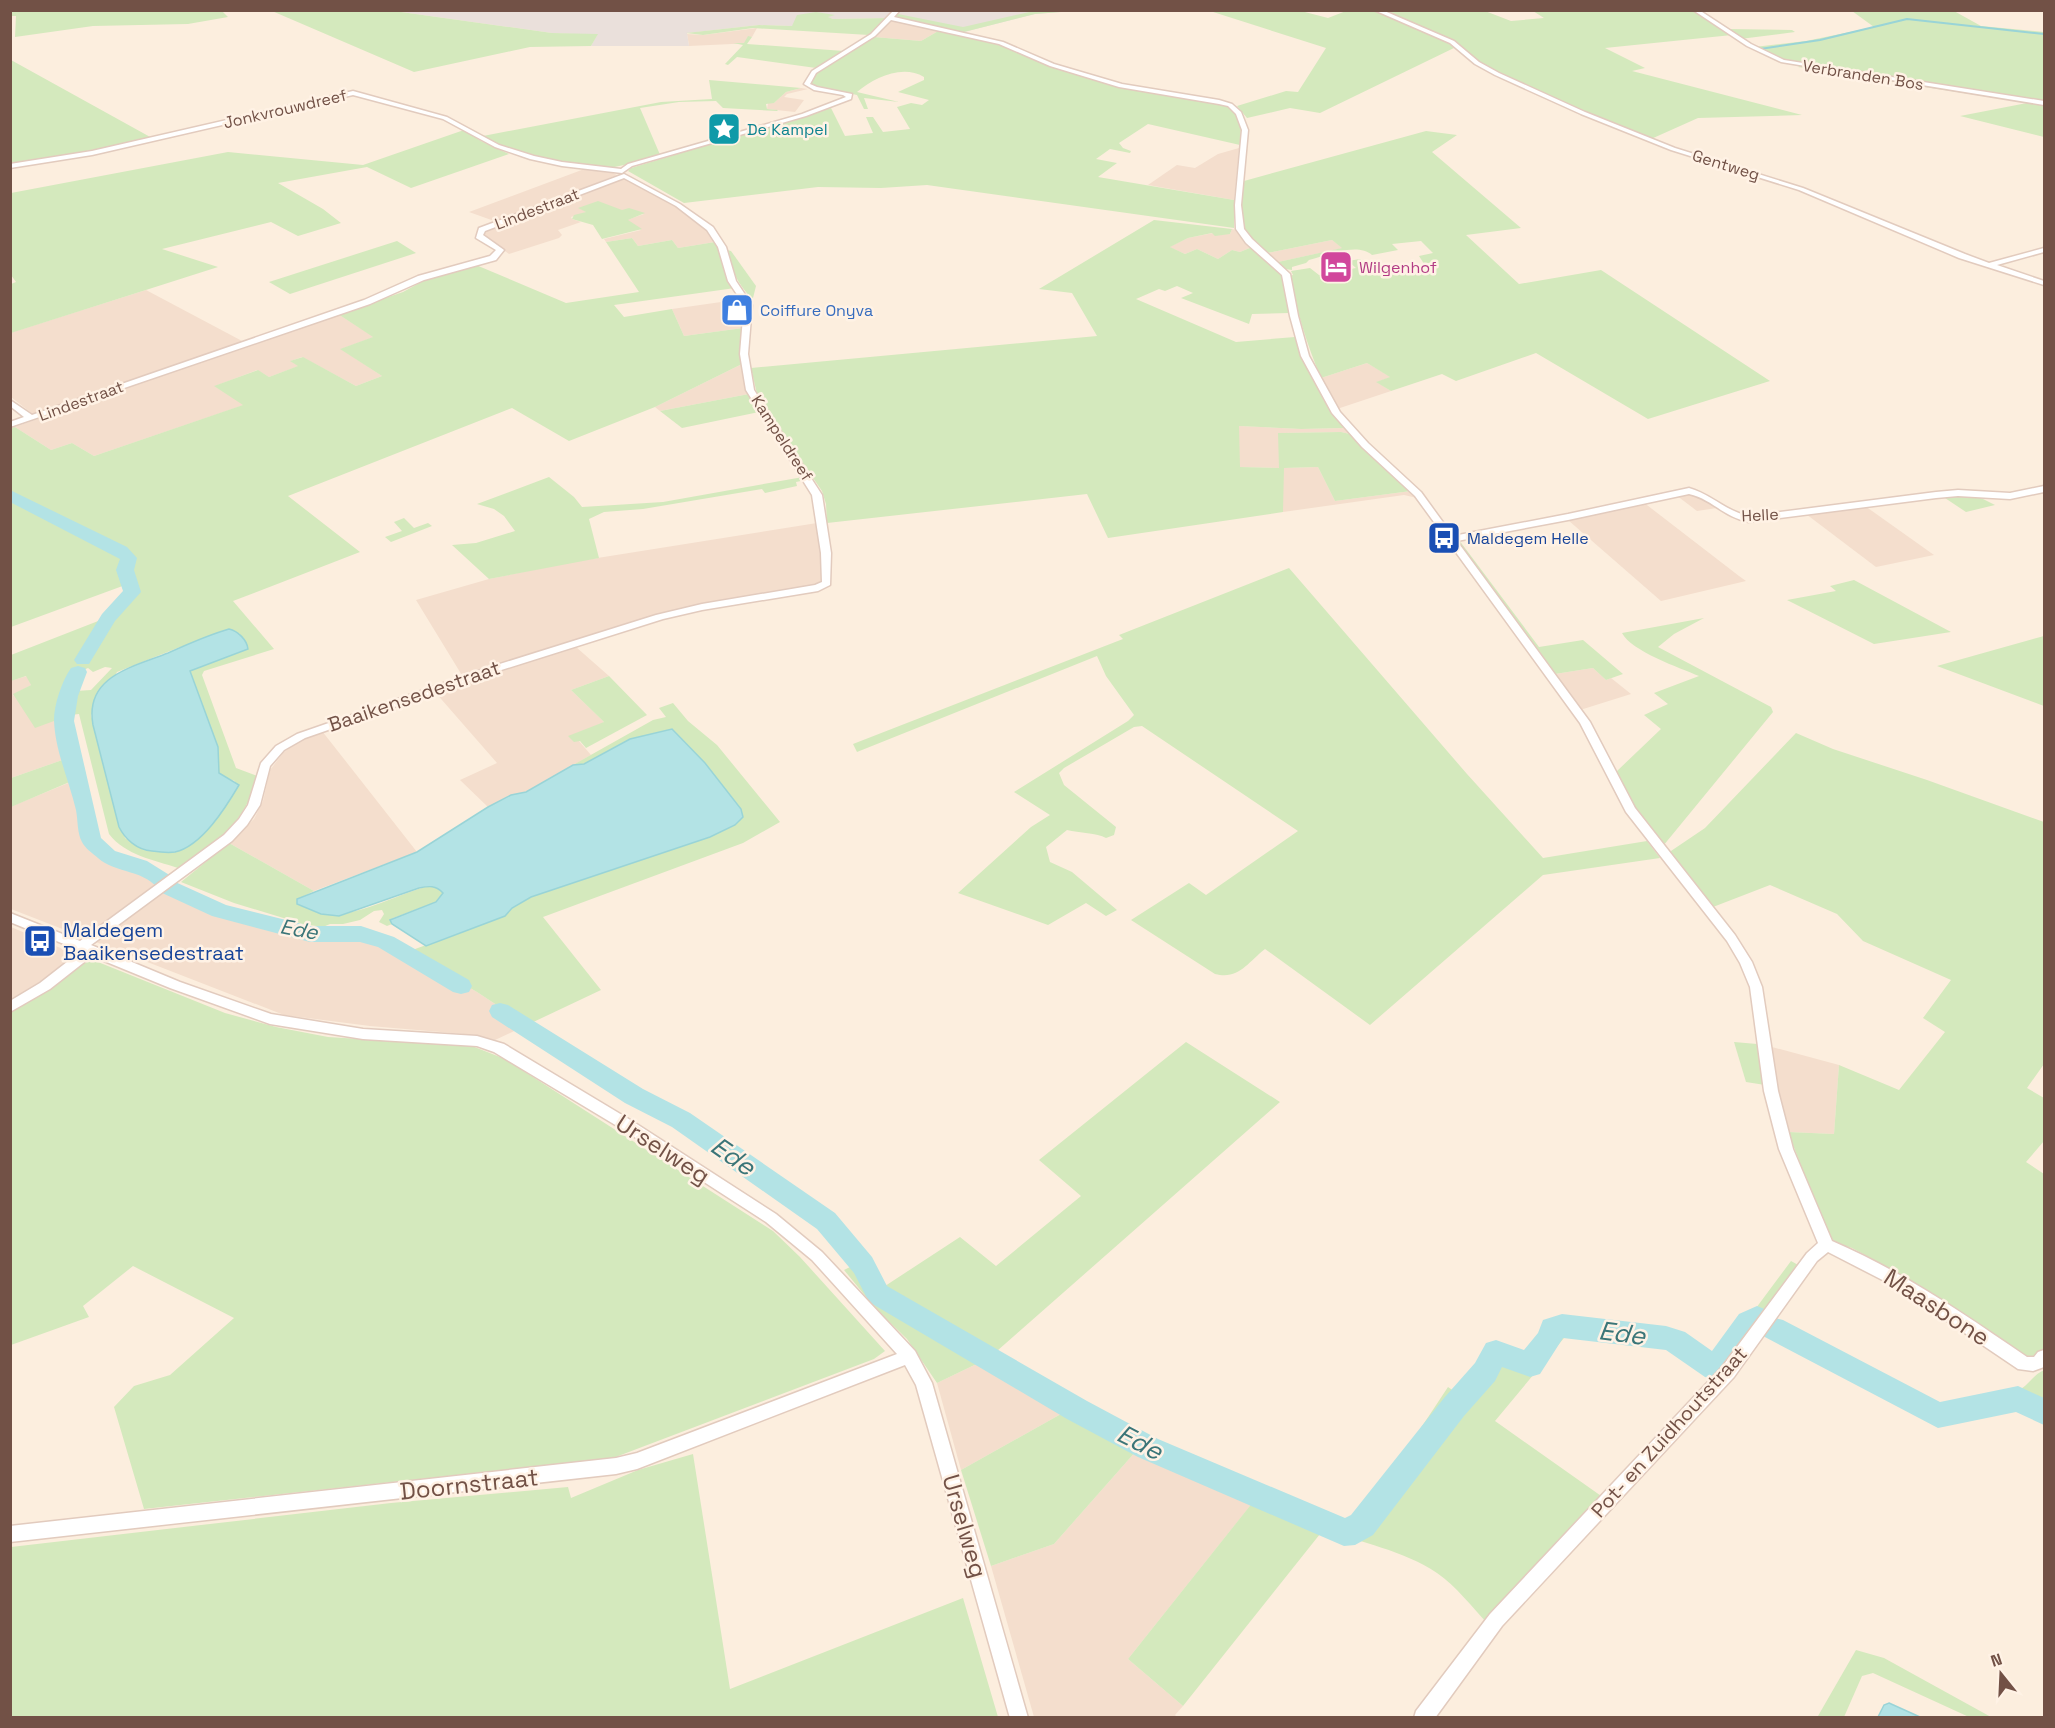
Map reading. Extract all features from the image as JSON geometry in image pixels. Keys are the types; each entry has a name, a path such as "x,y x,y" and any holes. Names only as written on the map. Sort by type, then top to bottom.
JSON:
{"street":[{"name":"Lindestraat","path":"10,425 367,302 421,278 493,258 500,250 478,236 482,230 623,173 630,165 804,115 849,98 850,96 846,93 812,88 807,84 814,72 873,35 898,10"},
{"name":"Gentweg","path":"1376,10 1452,42 1477,63 1545,97 1673,149 1801,189 1956,254 2044,283"},
{"name":"Verbranden Bos","path":"1695,10 1749,45 1783,61 2044,103"},
{"path":"891,18 1001,43 1052,65 1121,86 1219,102 1235,108 1242,118 1245,130 1237,211 1242,234 1286,274 1305,356 1336,413 1365,446 1410,485 1450,538 1585,722 1630,809 1731,938 1746,962 1756,987 1771,1091 1786,1149 1826,1245"},
{"name":"Jonkvrouwdreef","path":"10,166 92,153 360,93 445,118 497,146 531,158 562,165 623,173"},
{"name":"Kampeldreef","path":"623,173 678,205 710,229 723,247 732,281 748,305 744,354 750,390 817,495 828,579"},
{"path":"1990,265 2044,250"},
{"path":"10,402 31,418"},
{"name":"Helle","path":"1450,538 1568,517 1689,491 1704,496 1729,514 1749,519 1936,495 1958,493 2010,496 2044,489"},
{"name":"Baaikensedestraat","path":"10,1007 45,986 86,948 228,838 254,806 265,765 280,748 301,736 490,670 643,622 702,607 818,588 827,583 828,579"},
{"name":"Urselweg","path":"10,917 175,985 270,1019 363,1034 477,1041 499,1048 627,1125 771,1218 817,1256 909,1356 924,1383 1019,1718"},
{"name":"Maasbone","path":"1826,1245 1861,1259 1897,1279 2024,1364 2034,1365 2041,1362 2044,1357"},
{"name":"Pot- en Zuidhoutstraat","path":"1423,1718 1496,1620 1728,1372 1812,1257 1826,1245"},
{"name":"Doornstraat","path":"10,1534 616,1466 637,1461 909,1356"}],"shaded area":[{"path":"394,11 1074,11 1035,14 964,32 895,18 833,19 827,17 833,15 792,26 759,25 687,33 689,46 591,46 597,35 552,33"},
{"path":"893,20 940,30 921,41 874,37"},
{"path":"757,28 745,43 689,46 687,34 703,35"},
{"path":"801,88 808,89 787,94 784,97 804,100 795,112 767,109 768,103 774,103 786,92"},
{"path":"1239,148 1234,200 1148,185 1177,165 1195,168 1218,154"},
{"path":"587,168 609,171 617,175 497,222 469,212"},
{"path":"623,177 667,200 702,225 715,242 678,248 672,240 638,246 632,238 606,242 604,239 641,230 627,220 644,214 622,210 579,208 587,212 571,217 581,222 558,230 562,235 559,238 509,254 483,235 484,231"},
{"path":"1232,229 1236,230 1252,247 1240,252 1232,250 1218,259 1197,249 1185,254 1169,247 1188,238 1213,233 1230,234"},
{"path":"1332,240 1343,248 1278,262 1267,253"},
{"path":"146,290 244,342 34,415 11,397 10,333"},
{"path":"742,299 746,306 743,328 684,336 672,309"},
{"path":"338,314 374,337 341,349 382,376 356,386 302,357 291,361 299,366 269,377 257,370 215,386 244,405 94,456 72,443 51,450 15,427"},
{"path":"1367,363 1391,377 1377,382 1391,391 1337,409 1321,378"},
{"path":"742,364 749,394 660,411 655,407"},
{"path":"1239,426 1301,429 1344,428 1350,434 1341,432 1279,433 1279,468 1239,467"},
{"path":"1318,467 1335,501 1411,491 1417,498 1404,495 1283,512 1283,468"},
{"path":"1687,493 1704,497 1717,508 1697,511 1676,495"},
{"path":"1643,502 1746,581 1661,601 1568,520"},
{"path":"1865,506 1934,555 1876,567 1806,514"},
{"path":"817,523 823,579 814,586 704,603 661,614 463,677 416,600 489,579 566,563"},
{"path":"576,647 609,676 571,690 604,722 579,741 591,755 526,792 511,795 488,807 460,780 497,763 435,692"},
{"path":"1593,668 1606,680 1611,678 1631,694 1580,710 1555,674"},
{"path":"27,676 31,685 13,695 54,721 68,758 11,778 10,681"},
{"path":"322,731 417,852 314,891 229,843 254,819 263,801 270,770 283,753 294,744"},
{"path":"78,779 88,829 105,852 202,899 313,932 365,928 477,992 527,1025 495,1040 476,1035 370,1026 284,1015 11,909 10,807"},
{"path":"11,927 77,955 11,1002"},
{"path":"1772,1047 1839,1065 1834,1134 1788,1132 1777,1091"},
{"path":"989,1358 1077,1405 961,1470 937,1383"},
{"path":"1145,1441 1223,1474 1216,1486 1254,1501 1128,1659 1183,1706 1175,1715 1177,1717 1034,1717 991,1566 1054,1544"}],"green space":[{"path":"11,10 222,11 228,17 188,24 93,26 15,37 16,16 10,16"},
{"path":"272,11 394,11 552,33 598,34 591,46 530,47 414,72"},
{"path":"1034,11 1074,11 1035,14 964,32 895,18 898,14 963,27"},
{"path":"1210,11 1301,11 1328,18 1346,11 1374,11 1443,39 1456,47 1320,113 1290,108 1247,118 1237,106 1286,91 1298,92 1326,48"},
{"path":"1379,11 1485,11 1511,21 1544,18 1533,11 1693,11 1732,35 1605,48 1645,68 1632,71 1802,115 1698,118 1651,139 1527,87 1479,62 1455,42"},
{"path":"1852,11 1954,11 1981,26 2044,32 2044,101 1809,66 1785,61 1754,47 1806,41 1874,27"},
{"path":"816,12 835,15 828,17 833,19 889,18 869,35 753,28 703,35 686,33 759,25 792,26 797,15"},
{"path":"1728,29 1792,30 1795,32 1740,39"},
{"path":"940,30 997,43 1047,65 1118,87 1212,102 1232,108 1241,125 1240,145 1148,124 1119,143 1123,148 1131,151 1130,153 1110,149 1096,159 1117,163 1098,177 1234,200 1234,228 927,185 881,188 818,187 684,203 628,171 631,168 831,108 845,136 873,133 866,117 873,117 883,132 910,129 897,107 911,103 922,105 929,100 898,92 924,80 924,77 916,73 889,74 857,92 899,102 864,98 868,109 864,109 857,95 809,84 817,72 874,37 921,41"},
{"path":"748,36 752,37 747,44 844,51 816,68 737,57 728,65 725,64 743,45 733,43 744,43"},
{"path":"11,60 152,138 11,166"},
{"path":"1798,67 2044,104 2044,137 1960,116 2027,103"},
{"path":"709,80 801,88 786,92 774,103 766,104 767,109 777,111 723,108 716,101 679,102 640,108 661,157 610,168 550,162 509,149 483,136 661,102 712,99"},
{"path":"464,130 509,154 411,188 367,167 278,183 323,209 341,223 298,236 271,222 162,249 218,267 11,333 11,284 16,282 11,275 11,193 228,152 363,165"},
{"path":"1426,131 1457,135 1432,152 1521,228 1466,235 1519,284 1601,270 1770,381 1648,419 1536,353 1456,381 1442,374 1391,391 1376,382 1390,377 1367,363 1321,378 1299,315 1289,276 1293,275 1291,271 1310,268 1319,275 1356,268 1348,261 1360,259 1370,266 1390,264 1399,274 1426,272 1428,270 1419,256 1433,253 1421,241 1392,244 1398,250 1372,255 1366,251 1341,251 1309,260 1292,267 1292,270 1285,269 1278,262 1342,248 1332,240 1267,253 1250,237 1242,222 1241,205 1244,181"},
{"path":"598,201 622,210 629,208 645,213 628,220 642,229 602,239 593,225 572,219 574,215 586,212 578,208"},
{"path":"1154,220 1232,229 1230,234 1215,236 1212,233 1188,238 1170,247 1185,254 1197,249 1218,259 1232,250 1240,252 1252,247 1282,274 1289,313 1252,314 1249,324 1181,298 1193,293 1177,286 1165,291 1159,289 1136,299 1236,342 1295,337 1316,384 1344,428 1301,429 1239,426 1240,467 1279,468 1278,433 1341,432 1350,434 1411,491 1335,501 1318,467 1284,468 1283,512 1108,538 1087,494 827,523 826,504 822,491 765,408 757,394 751,368 1097,336 1072,293 1039,289"},
{"path":"632,238 638,246 672,240 678,248 715,242 735,288 614,305 624,317 672,309 684,336 743,328 742,364 655,407 569,441 512,408 288,496 360,552 233,601 274,649 204,671 202,675 236,768 257,776 239,818 220,839 183,867 178,868 140,856 123,847 109,834 79,714 71,715 86,775 11,807 11,778 68,758 54,721 35,728 13,694 31,685 26,676 11,681 11,655 111,616 129,591 128,584 11,627 11,428 15,427 51,450 72,443 94,456 243,405 214,386 258,370 269,377 298,366 290,361 303,357 356,386 382,376 340,349 373,337 338,314 403,292 425,280 476,265 566,303 639,292 606,242","holes":["239,633 247,644 189,671 218,747 219,773 235,781 186,848 161,852 140,846 125,838 91,715 117,672 180,647","105,667 112,668 91,690 76,691 79,672 88,668 93,672"]},
{"path":"397,241 416,253 290,294 269,282"},
{"path":"727,250 731,251 756,286 753,298 746,292 735,275"},
{"path":"749,394 759,412 682,428 660,411"},
{"path":"549,477 574,497 582,507 663,502 803,477 806,480 796,482 797,486 765,493 762,489 643,509 604,512 589,519 599,558 489,579 452,545 476,543 515,531 504,516 494,509 477,504"},
{"path":"1942,496 1977,496 1995,505 1966,512"},
{"path":"404,518 414,528 428,523 432,526 391,542 385,537 402,531 394,522"},
{"path":"1459,540 1539,647 1583,640 1623,674 1606,680 1593,668 1555,674 1540,654 1531,656 1446,541"},
{"path":"1289,568 1467,774 1543,858 1647,841 1660,858 1543,875 1370,1025 1265,949 1237,972 1230,975 1215,974 1131,920 1189,883 1206,895 1298,831 1142,726 1134,727 1059,773 1064,785 1116,827 1114,835 1106,838 1067,830 1046,847 1050,862 1072,872 1117,910 1106,916 1086,903 1048,925 958,893 1031,827 1050,815 1014,792 1128,721 1134,715 1106,676 1097,656 857,752 853,744 1123,639 1119,635"},
{"path":"1854,580 1951,632 1874,644 1787,600 1836,591 1830,586"},
{"path":"1704,618 1674,634 1658,647 1771,707 1773,712 1663,846 1637,812 1616,772 1661,729 1644,715 1668,704 1654,693 1699,676 1645,652 1627,640 1622,633"},
{"path":"2044,636 2044,706 1937,666"},
{"path":"609,676 647,715 586,748 580,741 574,742 568,736 604,722 571,690"},
{"path":"673,703 688,721 717,745 780,822 743,843 543,917 601,990 527,1025 477,992 407,952 505,916 512,908 531,897 710,837 735,825 743,817 741,809 705,763 672,729 630,739 584,764 573,765 653,720 666,717 659,708"},
{"path":"1796,733 1833,749 2044,822 2044,1064 2027,1088 2044,1098 2044,1141 2026,1162 2044,1174 2044,1350 2039,1360 2020,1358 1874,1260 1833,1240 1825,1228 1788,1132 1834,1134 1839,1065 1899,1090 1945,1032 1923,1018 1951,980 1863,941 1837,914 1770,885 1713,907 1668,853 1705,828"},
{"path":"229,843 314,891 298,899 310,909 325,914 342,914 360,910 429,886 438,888 443,893 436,902 393,918 390,920 392,924 387,926 379,922 384,914 382,910 374,911 360,920 343,924 330,924 323,927 303,924 234,903 181,882"},
{"path":"88,958 225,1013 276,1027 328,1037 472,1046 505,1059 773,1231 800,1257 885,1351 874,1359 613,1458 144,1509 114,1407 134,1386 170,1375 234,1318 133,1266 83,1306 89,1317 11,1345 11,1012 51,989"},
{"path":"1186,1042 1280,1102 989,1358 937,1383 907,1339 876,1309 844,1270 866,1259 882,1288 960,1237 996,1266 1081,1196 1039,1160"},
{"path":"1734,1042 1757,1044 1765,1085 1746,1082"},
{"path":"1791,1261 1800,1266 1717,1377 1675,1346 1570,1333 1564,1338 1495,1421 1604,1498 1487,1623 1451,1584 1424,1565 1410,1558 1324,1529 1183,1706 1128,1659 1253,1502 1216,1486 1223,1474 1357,1531 1413,1457 1405,1452 1448,1387 1461,1396 1498,1349 1530,1359 1555,1321 1674,1335 1716,1362"},
{"path":"1781,1322 1922,1402 1959,1405 1996,1399 2019,1390 2044,1370 2044,1417 2020,1404 1963,1422 1934,1420 1774,1331"},
{"path":"1077,1405 1145,1441 1054,1544 991,1566 961,1470"},
{"path":"693,1454 730,1689 963,1598 998,1717 11,1717 11,1547 391,1503 568,1487 571,1498 638,1470"},
{"path":"1856,1650 1884,1658 1991,1717 1969,1717 1873,1673 1862,1676 1844,1717 1818,1716"}],"water":[{"path":"229,629 241,636 248,649 190,671 218,747 219,773 239,785 212,825 195,842 175,852 141,849 128,840 119,827 93,725 92,708 96,695 104,684 127,669"},
{"path":"672,729 705,763 741,809 743,817 735,825 710,837 531,897 512,908 505,916 426,946 392,924 390,920 436,902 443,893 435,887 419,888 339,916 321,914 297,904 297,899 417,852 488,807 511,795 526,792 573,765 584,764 630,739"},
{"path":"1889,1703 1920,1717 1878,1717 1884,1705"}],"waterway":[{"path":"1760,49 1820,40 1907,19 2044,34"},
{"name":"Ede","path":"10,495 121,551 129,558 125,570 132,592 108,618 83,660"},
{"name":"Ede","path":"78,672 69,696 64,721 91,840 108,856 140,866 163,881"},
{"name":"Ede","path":"168,887 220,911 310,934 361,934 386,942 461,986"},
{"name":"Ede","path":"500,1011 634,1096 681,1120 826,1221 863,1265 878,1294 1077,1410 1148,1448 1344,1532 1355,1531 1362,1525 1454,1407 1485,1372 1496,1352 1530,1365 1549,1339 1553,1328 1562,1326 1666,1338 1675,1341 1715,1368 1749,1322 1757,1318"},
{"name":"Ede","path":"1773,1328 1938,1415 2018,1399 2044,1412"}],"place":[{"name":"De Kampel","path":"724,129"},
{"name":"Wilgenhof","path":"1336,267"},
{"name":"Coiffure Onyva","path":"737,310"},
{"name":"Maldegem Helle","path":"1444,538"},
{"name":"Maldegem Baaikensedestraat","path":"40,941"}]}
